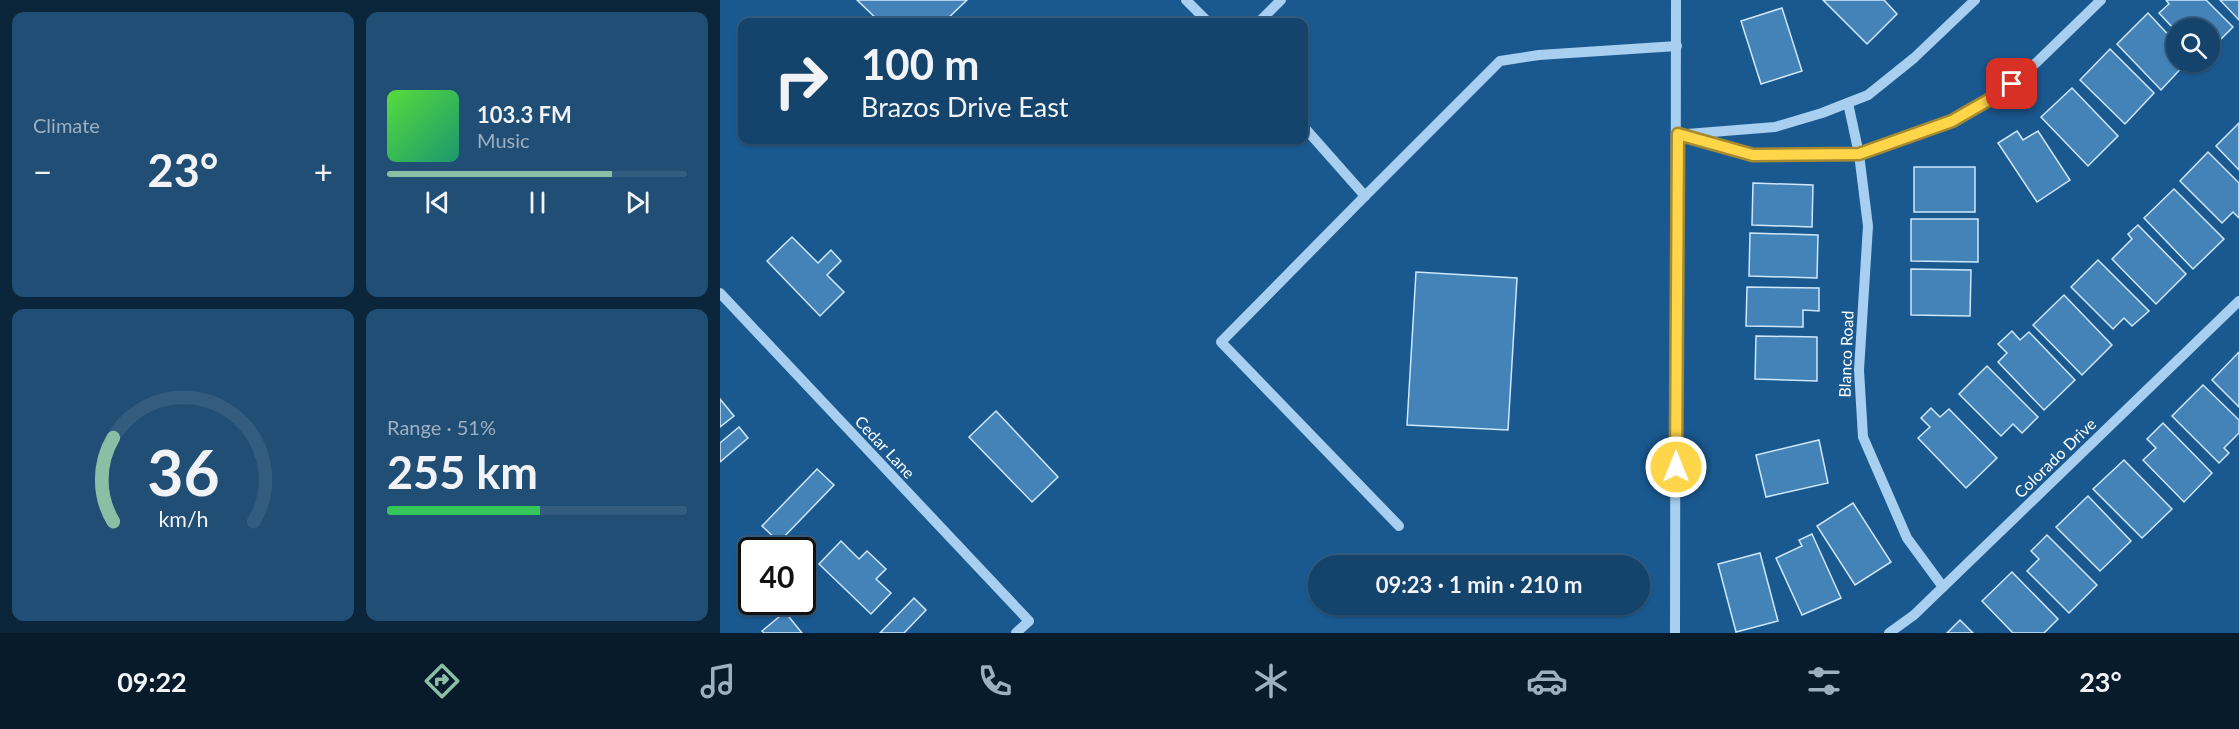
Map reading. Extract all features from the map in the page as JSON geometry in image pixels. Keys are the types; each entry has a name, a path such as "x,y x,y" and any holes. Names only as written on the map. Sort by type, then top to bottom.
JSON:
{"street":[{"path":"1186,0 1204,18"},
{"path":"1262,18 1281,0"},
{"path":"1675,633 1678,134 1676,0"},
{"path":"1678,134 1775,127 1868,95 1914,58 1975,0"},
{"path":"1678,134 1753,155 1859,154 1952,121 1999,94 2037,62 2101,0"},
{"path":"1399,526 1221,342 1500,61 1539,55 1677,46"},
{"name":"Blanco Road","path":"1848,103 1859,154 1868,226 1859,370 1863,437 1907,538 1943,587"},
{"path":"1308,132 1365,196"},
{"name":"Cedar Lane","path":"720,293 1029,621 1016,633"},
{"name":"Colorado Drive","path":"1889,633 1914,615 2239,301"}],"building":[{"path":"857,0 967,0 948,18 876,18"},
{"path":"1823,0 1884,0 1897,14 1867,44"},
{"path":"2166,0 2206,0 2233,27 2220,40 2220,18 2166,18 2166,20 2159,13 2169,4"},
{"path":"2220,0 2239,0 2239,20"},
{"path":"1782,8 1802,71 1761,84 1741,21"},
{"path":"2148,13 2166,32 2166,72 2178,72 2161,90 2117,44"},
{"path":"2110,49 2154,93 2125,124 2080,80"},
{"path":"2072,88 2118,136 2088,166 2041,117"},
{"path":"2239,123 2239,170 2216,146"},
{"path":"2017,131 2023,140 2038,131 2070,180 2037,202 1998,143"},
{"path":"2208,152 2239,183 2239,218 2233,212 2222,223 2180,181"},
{"path":"1914,167 1975,167 1975,212 1914,212"},
{"path":"1753,183 1813,185 1812,227 1752,225"},
{"path":"2174,189 2224,239 2193,269 2144,218"},
{"path":"1911,219 1978,219 1978,262 1911,261"},
{"path":"2138,225 2186,274 2156,304 2112,259 2132,239 2128,234"},
{"path":"1750,233 1818,235 1817,278 1749,276"},
{"path":"792,237 818,263 831,250 841,261 827,275 844,292 820,316 767,261"},
{"path":"2098,260 2149,311 2132,326 2124,318 2113,329 2071,287"},
{"path":"1911,269 1971,270 1970,316 1911,315"},
{"path":"1416,272 1517,278 1508,430 1407,425"},
{"path":"1747,287 1819,288 1819,311 1803,310 1803,327 1746,326"},
{"path":"2064,295 2112,345 2082,375 2033,325"},
{"path":"2012,331 2020,340 2029,332 2075,380 2044,410 1998,362 2007,353 1998,344"},
{"path":"1756,336 1817,337 1817,381 1755,379"},
{"path":"2239,352 2239,407 2212,380"},
{"path":"1987,366 2038,417 2022,433 2013,424 2001,436 1959,394"},
{"path":"2203,385 2239,420 2239,433 2224,448 2229,453 2219,463 2172,416"},
{"path":"720,399 734,416 720,427"},
{"path":"1931,408 1940,417 1949,409 1997,458 1966,488 1918,438 1930,427 1921,418"},
{"path":"996,411 1058,477 1032,502 969,437"},
{"path":"2163,423 2212,473 2184,502 2143,460 2156,448 2147,439"},
{"path":"739,427 748,438 720,462 720,443"},
{"path":"1819,440 1828,483 1766,497 1756,455"},
{"path":"2124,460 2172,509 2142,538 2093,489"},
{"path":"817,469 834,485 784,537 774,537 762,526"},
{"path":"2088,496 2131,541 2100,571 2056,527"},
{"path":"1853,503 1891,562 1855,585 1817,526"},
{"path":"1812,534 1841,598 1802,615 1776,558 1802,546 1799,540"},
{"path":"2047,535 2097,585 2069,613 2027,571 2039,559 2031,551"},
{"path":"841,541 859,559 867,551 886,569 876,579 891,593 871,614 819,564"},
{"path":"1760,553 1778,621 1736,632 1718,564"},
{"path":"2012,572 2058,619 2044,633 2013,633 1982,601"},
{"path":"914,598 926,610 904,633 880,633"},
{"path":"781,615 787,615 802,633 764,633 762,631"},
{"path":"1960,620 1973,633 1947,633"}],"route":[{"path":"1676,467 1678,134 1753,155 1859,154 1952,121 2012,84"}]}
